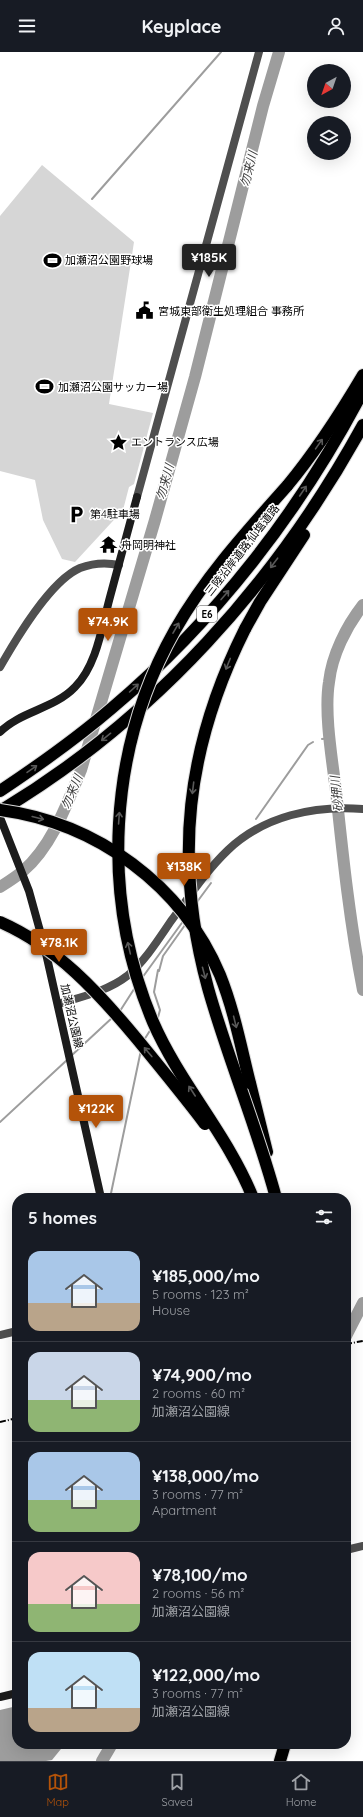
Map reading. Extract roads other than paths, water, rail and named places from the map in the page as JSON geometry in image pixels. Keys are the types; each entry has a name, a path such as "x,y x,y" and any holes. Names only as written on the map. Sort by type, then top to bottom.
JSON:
{"highway":[{"path":"250,1193 237,1162 168,1051 154,1023 134,967 121,906 119,874 119,831 125,770 133,732 143,699 158,663 174,631 196,596 217,567 308,460 329,431 363,375"},
{"name":"三陸沿岸道路;仙塩道路","path":"0,791 53,755 113,707 149,675 206,616 251,563 298,499 334,443 363,391"},
{"name":"E6","path":"0,814 69,765 124,722 216,634 253,591 298,530 337,470 363,425"},
{"path":"276,1193 217,1018 201,961 191,905 189,874 190,812 194,779 201,747 220,684 232,655 260,602 338,479 363,433"},
{"path":"0,814 28,815 63,825 111,849 153,880 190,922 211,957 227,995 277,1193"},
{"path":"0,922 34,940 57,956 96,992 156,1062 205,1125 230,1160 249,1193"},
{"path":"280,1761 284,1749"}],"main road":[{"path":"0,732 17,720 60,700 83,679 96,647 137,497"},
{"name":"加瀬沼公園線","path":"0,814 26,883 46,948 100,1193"},
{"path":"0,1697 12,1694"}],"street":[{"path":"137,497 259,52"},
{"path":"0,667 28,621 54,590 70,574 79,568 92,564 107,563 119,565"},
{"path":"58,1004 88,995 113,985 128,975 144,958 205,875 228,850 244,838 272,821 297,813 327,807 363,809"},
{"path":"0,1335 12,1333"},
{"path":"351,1549 363,1546"}],"waterway":[{"path":"92,199 221,52"},
{"name":"勿来川","path":"0,887 23,871 42,849 58,824 81,770 155,520 195,377 263,106 279,52"},
{"name":"砂押川","path":"363,605 346,632 333,662 327,708 347,891 363,990"},
{"path":"322,739 330,738"},
{"path":"256,819 308,745 313,742"},
{"path":"197,902 211,883"},
{"path":"142,978 184,920"},
{"path":"157,1021 160,1010 154,992 158,970 159,971 163,956 185,925"},
{"path":"120,1011 136,986"},
{"path":"71,1056 113,1017"},
{"path":"144,1040 151,1029"},
{"path":"111,1193 141,1050"},
{"path":"0,1122 67,1060"},
{"name":"砂押川","path":"351,1326 363,1303"},
{"name":"砂押川","path":"102,1761 109,1749"}],"railway":[{"path":"351,1343 363,1341"},
{"path":"0,1422 12,1419"}],"place":[{"name":"加瀬沼公園野球場","path":"52,260"},
{"name":"宮城東部衛生処理組合 事務所","path":"145,311"},
{"name":"加瀬沼公園サッカー場","path":"45,387"},
{"name":"エントランス広場","path":"118,442"},
{"name":"第4駐車場","path":"77,514"},
{"name":"舟岡明神社","path":"108,545"}]}
